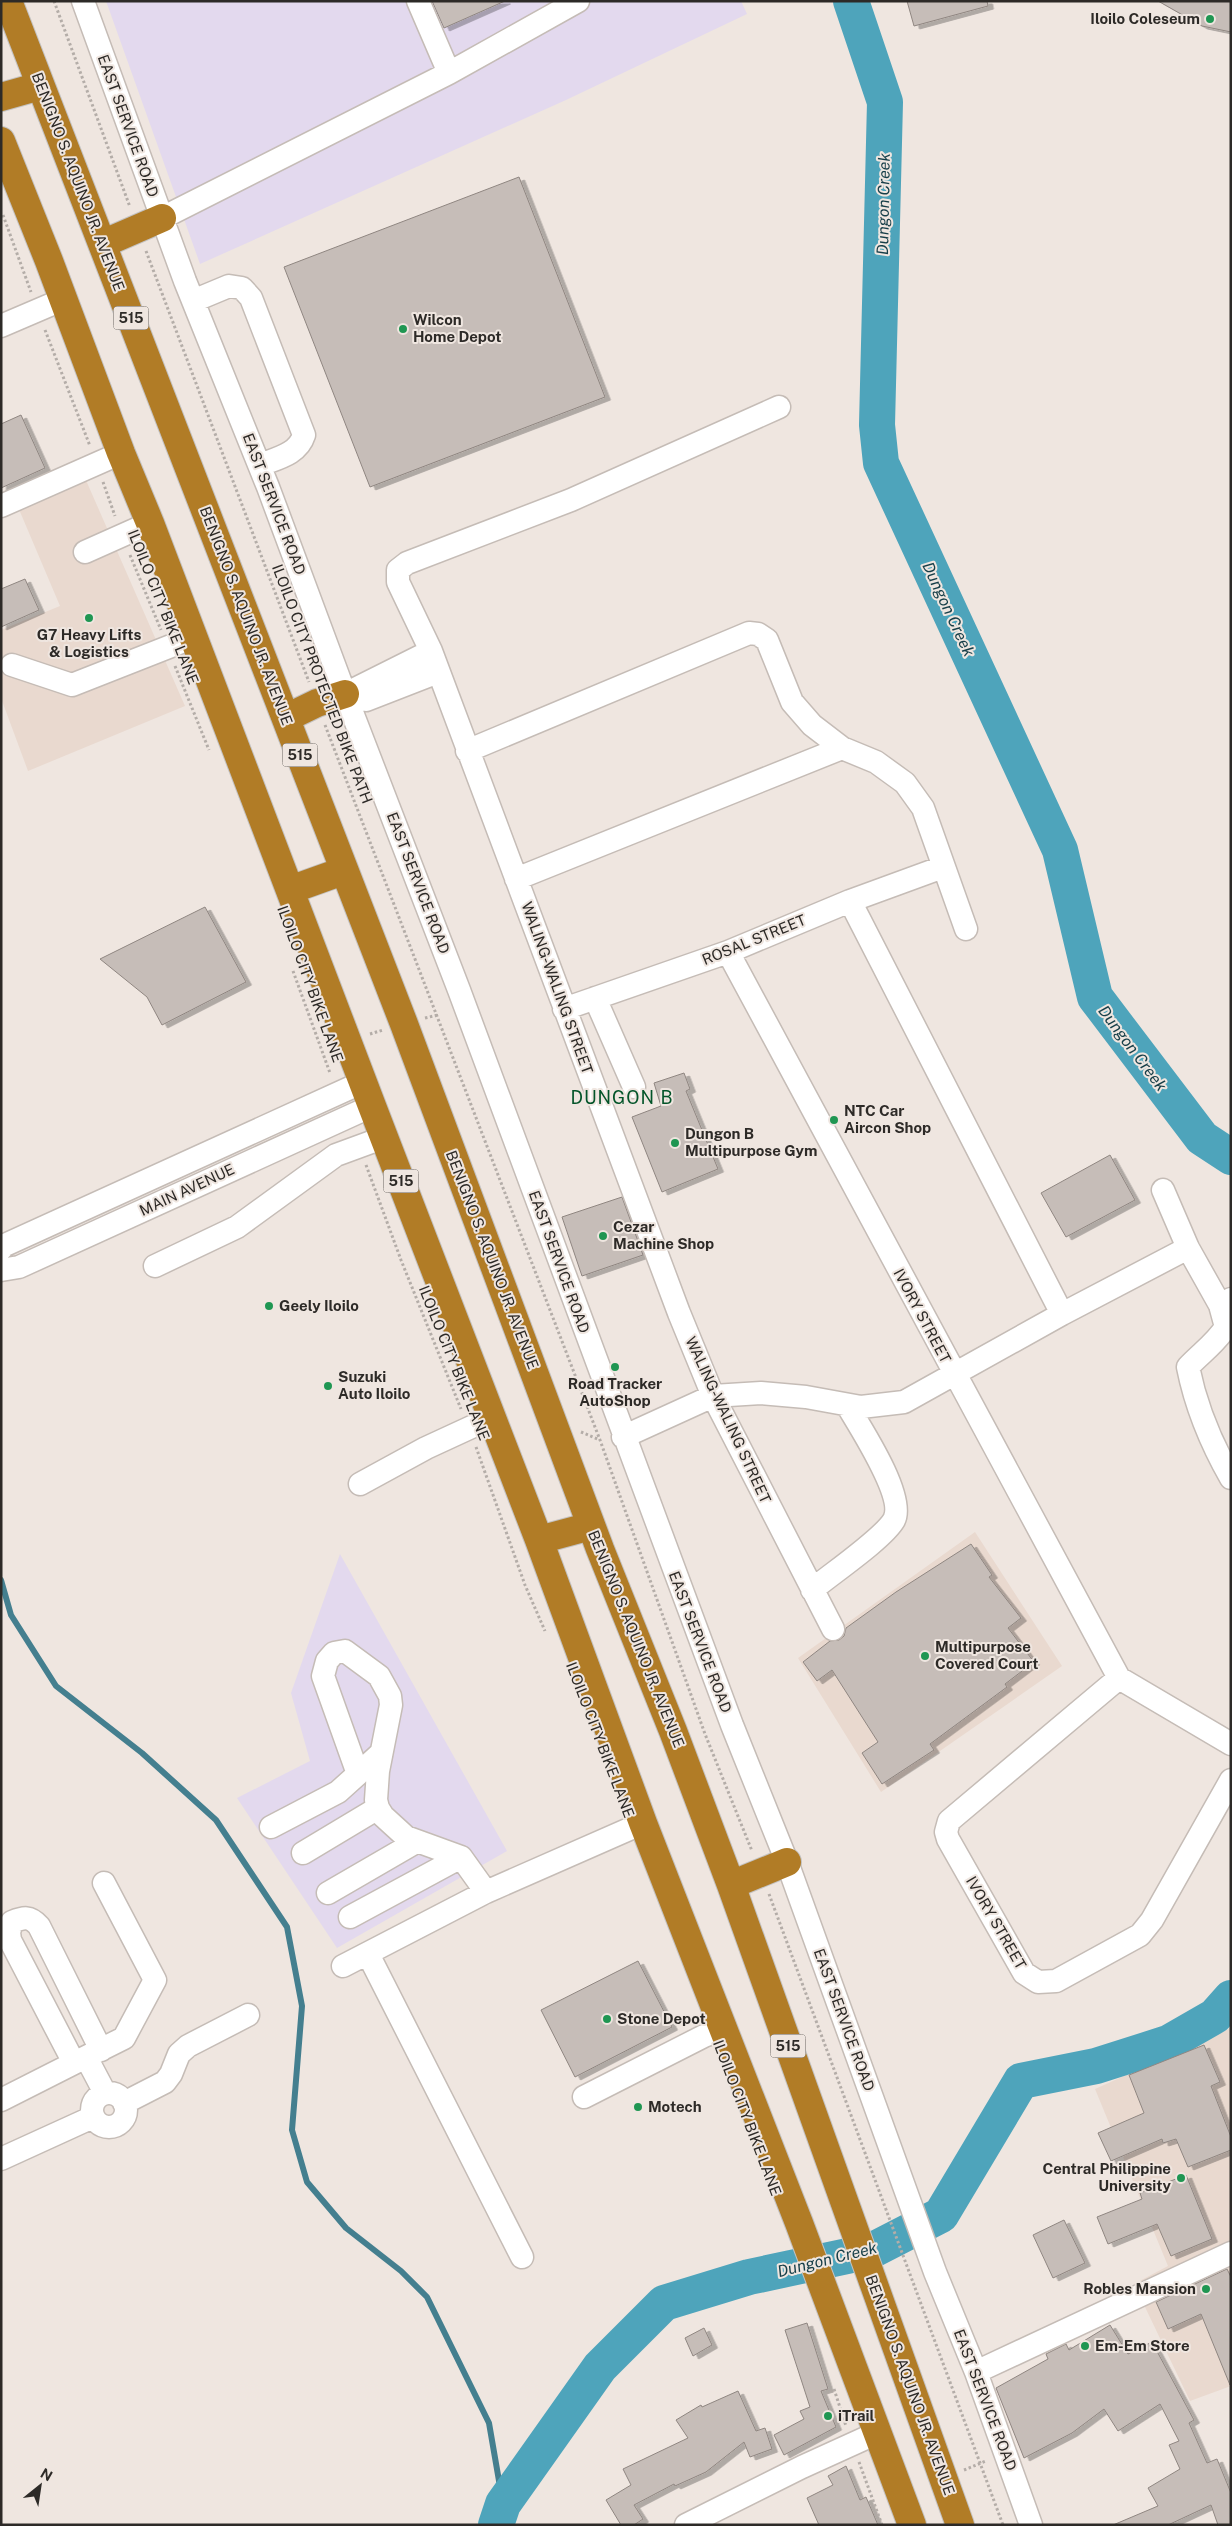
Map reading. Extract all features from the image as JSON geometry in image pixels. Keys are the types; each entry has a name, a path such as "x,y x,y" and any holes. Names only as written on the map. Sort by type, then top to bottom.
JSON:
{"highway":[{"name":"BENIGNO S. AQUINO JR. AVENUE","path":"8,1 286,718 343,871 408,1034 591,1526 731,1884 960,2525"},
{"path":"1,97 40,86"},
{"name":"515","path":"1,140 7,178 64,299 107,454 150,523 385,1137 480,1423 539,1540 643,1823 798,2223 912,2525"},
{"path":"102,244 150,224"},
{"path":"286,718 317,703 345,694"},
{"path":"290,890 343,871"},
{"path":"539,1540 591,1526"},
{"path":"731,1884 787,1862"}],"street":[{"name":"EAST SERVICE ROAD","path":"83,1 150,224 193,301 260,465 345,694 459,990 623,1437 732,1725 787,1862 935,2272 976,2372 1031,2525"},
{"path":"418,1 449,73"},
{"path":"150,224 449,73 578,1"},
{"path":"193,301 229,286 242,288 251,298 304,435 301,445 292,452 260,465"},
{"path":"1,326 64,299"},
{"name":"WALING-WALING STREET","path":"779,407 571,500 407,563 398,570 398,582 434,662 678,1313 713,1396 833,1629"},
{"path":"1,496 107,454"},
{"path":"1,506 107,454"},
{"path":"85,552 150,523"},
{"path":"467,751 749,633 758,634 766,640 792,702 812,725 842,748 876,762 905,784 923,808 966,929"},
{"path":"12,665 72,685 194,637"},
{"path":"345,694 434,662"},
{"path":"516,879 842,748"},
{"name":"ROSAL STREET","path":"564,1009 728,952 850,901 944,867"},
{"path":"850,901 1062,1314"},
{"name":"IVORY STREET","path":"728,952 953,1373 1119,1678 948,1821 946,1832 948,1839 1024,1973 1038,1982 1056,1981 1140,1935 1152,1920 1231,1780"},
{"path":"596,998 634,1087"},
{"name":"MAIN AVENUE","path":"1,1249 5,1245 338,1094 367,1094"},
{"name":"MAIN AVENUE","path":"1,1270 19,1267 367,1094"},
{"path":"155,1266 238,1227 336,1155 385,1137"},
{"path":"1163,1190 1188,1248 1225,1302 1226,1327 1216,1342 1188,1367 1195,1400 1216,1452 1231,1478"},
{"path":"623,1437 713,1396 761,1393 806,1397 861,1407 904,1402 953,1373 1188,1248"},
{"path":"812,1590 882,1534 894,1519 897,1506 888,1479 847,1405"},
{"path":"360,1484 480,1423"},
{"path":"358,1774 323,1676 327,1661 334,1653 345,1651 379,1676 390,1696 381,1753 376,1800 378,1808 400,1833 416,1842 461,1857 486,1892"},
{"path":"1119,1678 1231,1744"},
{"path":"271,1827 338,1792 381,1753"},
{"path":"303,1853 378,1808"},
{"path":"343,1966 486,1892 643,1823"},
{"path":"328,1893 416,1842"},
{"path":"350,1917 461,1857"},
{"path":"1,2100 124,2038 155,1980 104,1883"},
{"path":"87,2057 10,1940 9,1932 12,1922 24,1917 33,1919 39,1926 87,2057 104,2092"},
{"path":"368,1954 522,2257"},
{"path":"124,2104 158,2088 165,2082 171,2074 179,2054 188,2046 248,2015"},
{"path":"584,2097 704,2036 723,2029"},
{"path":"104,2092 114,2093 122,2098 124,2104 124,2118 119,2125 110,2128 101,2126 93,2117 93,2103 104,2092"},
{"path":"1,2159 93,2117"},
{"path":"976,2372 1231,2253"},
{"path":"686,2525 802,2467 878,2432"}],"path":[{"name":"ILOILO CITY PROTECTED BIKE PATH","path":"54,1 150,224 317,703 600,1440 705,1734 761,1872 1003,2525"},
{"name":"ILOILO CITY BIKE LANE","path":"1,210 38,310 107,454 122,535 211,756"},
{"name":"ILOILO CITY BIKE LANE","path":"292,968 338,1094"},
{"name":"ILOILO CITY BIKE LANE","path":"359,1146 401,1260 480,1423 526,1585 548,1638"},
{"path":"834,2388 852,2444 868,2481 882,2525"},
{"path":"965,2469 972,2467"}],"shaded area":[{"path":"106,1 741,1 747,14 566,100 200,264"},
{"name":"G7 Heavy Lifts & Logistics","path":"85,478 185,706 28,771 1,698 1,630 60,606 18,507"},
{"path":"975,1532 1062,1666 881,1792 798,1658"},
{"path":"340,1554 507,1851 337,1948 237,1798 310,1761 291,1693"},
{"name":"Central Philippine University","path":"1231,2028 1231,2386 1190,2401 1134,2284 1168,2266 1095,2089"}],"building":[{"path":"432,1 505,1 444,28"},
{"path":"907,1 987,1 988,6 914,26"},
{"name":"Iloilo Coleseum","path":"1158,1 1231,1 1231,32 1202,26"},
{"path":"519,177 605,397 370,487 284,267"},
{"path":"21,415 45,468 1,488 1,424"},
{"path":"25,579 39,610 1,627 1,589"},
{"path":"205,907 246,982 162,1025 147,997 100,959"},
{"name":"Dungon B Multipurpose Gym","path":"684,1073 690,1089 686,1091 718,1169 662,1192 632,1117 661,1106 654,1083"},
{"path":"1110,1155 1135,1200 1066,1237 1041,1193"},
{"name":"Cezar Machine Shop","path":"622,1197 643,1255 582,1276 562,1217"},
{"path":"971,1544 992,1575 989,1577 1021,1618 1008,1628 1034,1662 1005,1684 1007,1687 930,1744 934,1750 882,1784 862,1753 878,1742 832,1670 817,1681 803,1662 830,1641 839,1640 844,1636 846,1628 896,1592"},
{"name":"Stone Depot","path":"638,1961 672,2027 575,2077 541,2010"},
{"path":"1204,2045 1220,2082 1211,2086 1231,2137 1231,2150 1188,2167 1176,2139 1163,2143 1162,2139 1111,2161 1098,2133 1144,2113 1129,2075"},
{"path":"1186,2175 1212,2239 1171,2256 1157,2224 1108,2244 1097,2217 1142,2199 1140,2193"},
{"path":"1064,2220 1085,2263 1053,2278 1033,2235"},
{"name":"Robles Mansion","path":"1227,2269 1231,2277 1230,2385 1201,2314 1168,2329 1156,2302"},
{"path":"807,2323 828,2389 821,2391 836,2427 784,2455 774,2435 804,2419 800,2411 810,2407 785,2330"},
{"path":"1110,2325 1128,2354 1152,2342 1194,2420 1189,2423 1207,2463 1217,2459 1231,2493 1231,2525 1218,2525 1211,2505 1168,2525 1113,2525 1158,2506 1148,2488 1180,2469 1169,2445 1179,2441 1160,2404 1118,2431 1104,2409 1072,2433 1024,2458 996,2388 1048,2359 1046,2354 1066,2344 1069,2350"},
{"path":"704,2328 712,2345 693,2356 685,2338"},
{"path":"738,2391 756,2431 765,2428 772,2449 750,2457 744,2442 706,2472 675,2486 674,2484 634,2505 643,2519 634,2525 621,2525 606,2500 631,2485 623,2469 688,2438 676,2420 701,2405 702,2407"},
{"path":"846,2466 860,2500 866,2497 878,2525 819,2525 807,2498 833,2485 828,2476"}],"waterway":[{"name":"Dungon Creek","path":"851,1 885,102 877,425 881,463 1060,850 1095,997 1202,1138 1231,1157"},
{"path":"1,1580 11,1615 56,1686 142,1753 216,1820 287,1927 302,2006 292,2130 307,2182 346,2228 401,2271 427,2297 489,2423 503,2504"},
{"name":"Dungon Creek","path":"496,2525 503,2504 600,2367 664,2303 749,2277 871,2251 941,2215 1021,2081 1096,2066 1168,2043 1215,2016 1231,1998"}],"place":[{"name":"Iloilo Coleseum","path":"1210,19"},
{"name":"Wilcon Home Depot","path":"403,329"},
{"name":"G7 Heavy Lifts & Logistics","path":"89,618"},
{"name":"NTC Car Aircon Shop","path":"834,1120"},
{"name":"Dungon B Multipurpose Gym","path":"675,1143"},
{"name":"Cezar Machine Shop","path":"603,1236"},
{"name":"Geely Iloilo","path":"269,1306"},
{"name":"Road Tracker AutoShop","path":"615,1367"},
{"name":"Suzuki Auto Iloilo","path":"328,1386"},
{"name":"Multipurpose Covered Court","path":"925,1656"},
{"name":"Stone Depot","path":"607,2019"},
{"name":"Motech","path":"638,2107"},
{"name":"Central Philippine University","path":"1181,2178"},
{"name":"Robles Mansion","path":"1206,2289"},
{"name":"Em-Em Store","path":"1085,2346"},
{"name":"iTrail","path":"828,2416"}],"district":[{"name":"DUNGON B","path":"622,1098"}]}
